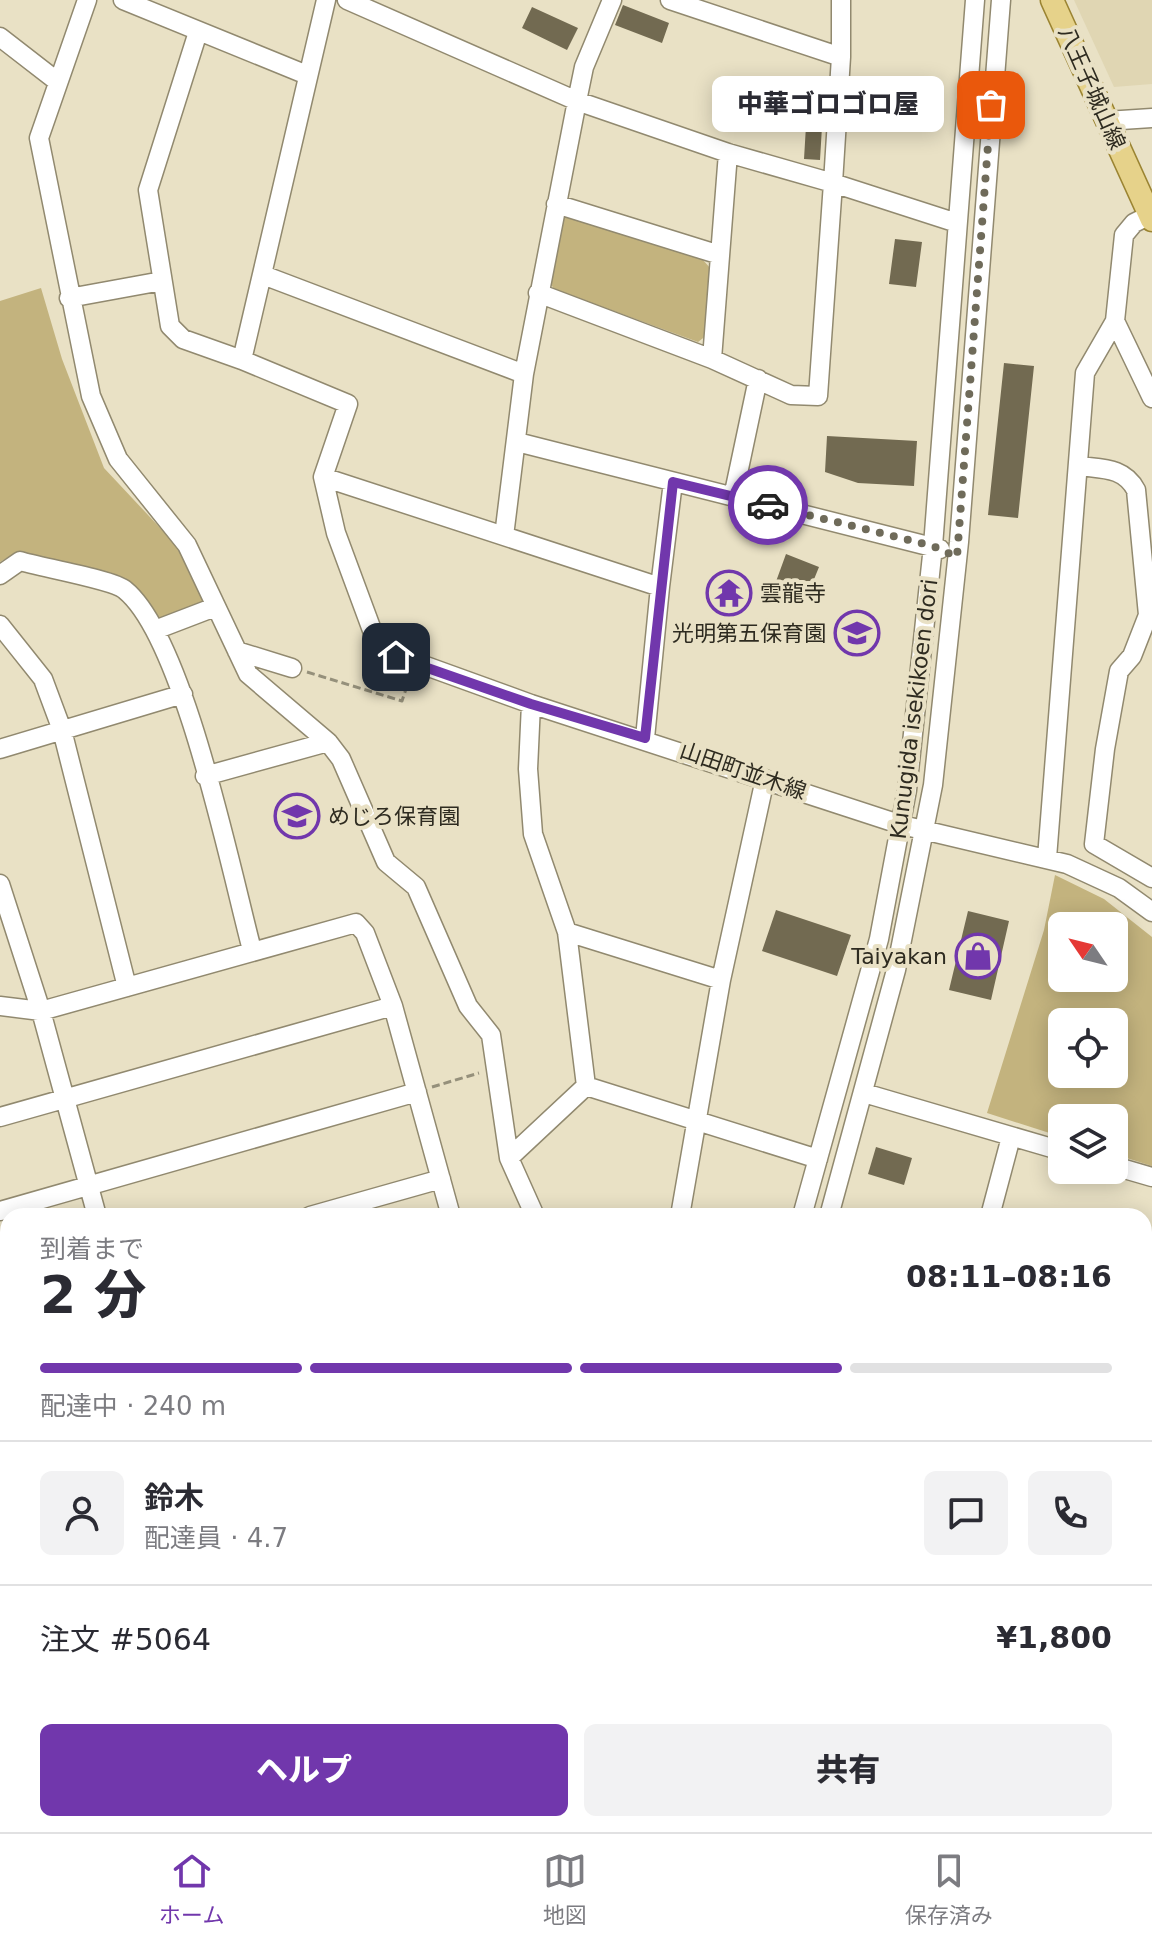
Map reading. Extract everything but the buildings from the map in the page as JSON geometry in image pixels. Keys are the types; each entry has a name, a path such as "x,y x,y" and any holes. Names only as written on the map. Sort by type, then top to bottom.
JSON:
{"main road":[{"name":"八王子城山線","path":"1052,0 1151,218"}],"street":[{"path":"87,0 39,138 91,396 118,459 187,545 248,674 328,742 341,759 386,862 416,887 468,1006 491,1035 509,1158 531,1208"},
{"path":"123,0 307,75"},
{"path":"242,360 326,0"},
{"path":"347,0 577,101 728,153 957,223"},
{"path":"504,536 524,374 538,293 584,67 612,0"},
{"path":"670,0 841,57"},
{"path":"538,293 712,359 791,395 818,396 841,57 841,0"},
{"name":"Kunugida isekikoen dori","path":"804,1208 879,939 902,825 933,546 975,0"},
{"name":"Kunugida isekikoen dori","path":"831,1208 896,970 925,831 946,690 1001,0"},
{"path":"198,32 148,190 170,326 183,339 348,404 323,477 660,587"},
{"path":"0,37 58,82"},
{"path":"1106,121 1152,118"},
{"path":"712,359 728,153"},
{"path":"556,204 720,255"},
{"path":"1047,858 1085,373 1115,321 1124,235 1134,223 1151,218"},
{"path":"263,275 524,374"},
{"path":"69,298 162,281"},
{"path":"1115,321 1152,398"},
{"path":"733,497 758,379"},
{"path":"517,442 933,546 957,557"},
{"path":"1080,466 1115,470 1130,479 1136,490 1148,615 1132,656 1119,671 1094,844 1152,878"},
{"name":"山田町並木線","path":"323,477 336,533 379,649 531,704 645,738 902,825 1047,858 1106,881 1152,912"},
{"path":"645,738 673,482"},
{"path":"0,575 20,561 124,589 155,630 183,694 252,950"},
{"path":"155,630 215,607"},
{"path":"0,625 43,679 62,730 127,987"},
{"path":"237,651 292,668"},
{"path":"0,749 183,694"},
{"path":"531,704 528,769 533,834 567,932 586,1086"},
{"path":"205,776 328,742"},
{"path":"682,1208 699,1122 721,980 765,779"},
{"path":"0,884 41,1011 95,1208"},
{"path":"0,1006 41,1011 356,923 365,933 393,1006 449,1208"},
{"path":"567,932 721,980"},
{"path":"0,1117 393,1006"},
{"path":"586,1086 818,1159"},
{"path":"509,1158 586,1086"},
{"path":"11,1208 417,1092"},
{"path":"864,1093 1048,1147"},
{"path":"992,1208 1011,1137"},
{"path":"1128,1170 1152,1177"},
{"path":"338,1208 441,1179"}],"path":[{"path":"292,668 402,701 414,664"},
{"path":"417,1092 494,1068"}],"shaded area":[{"path":"1074,0 1152,0 1152,84 1114,87"},
{"path":"569,216 703,260 711,269 707,335 698,342 554,289 547,278 560,219"},
{"path":"41,288 62,359 104,468 178,547 207,604 156,623 127,583 17,552 0,562 0,301"},
{"path":"1055,875 1104,899 1120,912 1048,912 1048,992 1128,992 1128,918 1152,937 1152,1166 1128,1158 1128,1104 1048,1104 1048,1133 987,1113 1044,930"}],"way so far":[{"path":"768,505 933,546 957,557 991,105"}],"place":[{"name":"中華ゴロゴロ屋","path":"991,105"},
{"name":"雲龍寺","path":"729,593"},
{"name":"光明第五保育園","path":"857,633"},
{"name":"めじろ保育園","path":"297,816"},
{"name":"Taiyakan","path":"978,956"}],"route":[{"path":"396,657 531,704 645,738 673,482 768,505"}]}
